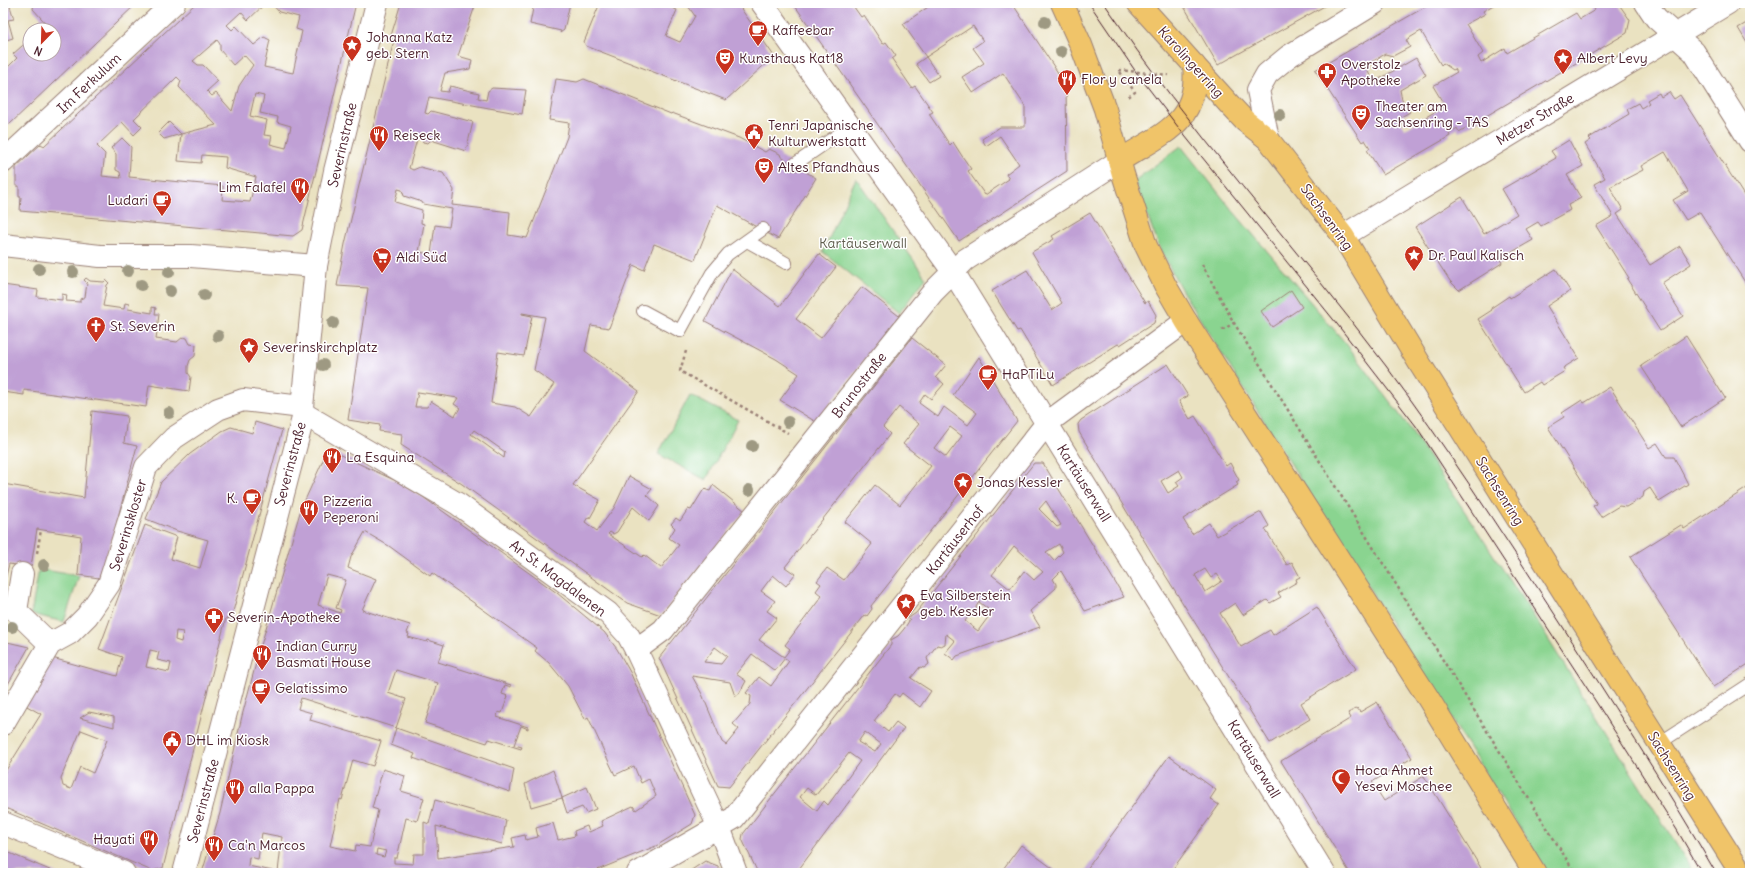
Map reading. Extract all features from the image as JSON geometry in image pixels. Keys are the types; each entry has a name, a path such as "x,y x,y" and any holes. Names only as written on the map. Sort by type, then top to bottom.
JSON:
{"main road":[{"path":"1062,3 1081,45 1106,109 1119,161 1146,246 1165,285 1186,321 1428,698 1535,873"},
{"name":"Karolingerring","path":"1138,3 1245,121"},
{"path":"1119,161 1176,124 1185,115 1193,94 1195,81 1194,65"},
{"name":"Sachsenring","path":"1245,121 1268,139 1343,236 1428,378 1658,744 1741,873"}],"street":[{"name":"Im Ferkulum","path":"3,162 174,3"},
{"name":"Severinstraße","path":"184,873 303,410 316,266 335,171 377,3"},
{"name":"Kartäuserwall","path":"762,3 954,272 1324,873"},
{"path":"1268,139 1258,90 1267,74 1289,56 1375,3"},
{"path":"1646,3 1656,18 1694,52 1750,141"},
{"name":"Metzer Straße","path":"1343,236 1728,3"},
{"name":"Brunostraße","path":"636,650 663,630 933,292 965,260 1119,161"},
{"path":"3,245 100,256 191,256 316,266"},
{"name":"Kartäuserhof","path":"638,873 734,818 1047,424 1186,321"},
{"name":"Severinskloster","path":"50,644 70,633 81,622 110,584 146,467 174,438 218,409 243,400 303,410"},
{"name":"An St. Magdalenen","path":"303,410 458,504 608,613 628,635 636,650 718,827 736,873"},
{"path":"3,724 50,644 16,611 22,574"},
{"path":"3,823 124,873"}],"lane":[{"path":"795,164 851,126"},
{"path":"643,311 680,331 712,273 728,254 763,229"},
{"path":"747,241 786,263"},
{"path":"1658,744 1750,684"}],"path":[{"path":"1119,70 1172,76"},
{"path":"1202,264 1234,323 1575,873"},
{"path":"680,370 811,446"}],"green space":[{"path":"1181,146 1233,211 1348,346 1409,427 1533,615 1694,873 1548,873 1181,289 1160,249 1134,181"},
{"name":"Kartäuserwall","path":"856,178 926,278 899,313 823,252"},
{"path":"690,395 738,420 706,480 658,454"},
{"path":"39,569 79,576 64,622 31,614"}],"building":[{"path":"3,3 9,3 14,19 8,20 13,38 3,41"},
{"path":"34,3 137,3 10,124 3,122 3,70 4,71 17,58 13,54 22,46 22,62 62,62 62,22 45,22 33,9"},
{"path":"196,3 266,3 248,20 241,12 227,25 232,30 236,26 254,45 264,37 270,40 264,67 293,73 302,31 296,29 299,17 279,12 271,3 356,3 302,230 293,236 20,211 21,197 19,197 19,186 16,186 16,167 41,144 44,146","holes":["217,40 220,44 220,50 233,65 244,55 253,65 239,86 232,111 216,93 212,96 207,91 218,81 203,65 198,65 193,61","177,77 181,81 179,87 216,125 181,134 178,161 201,163 202,155 226,157 225,168 256,177 250,202 222,200 223,186 129,177 131,147 122,138 111,148 116,154 116,170 120,172 121,178 102,176 105,154 97,146 122,122 134,135 142,127 134,119","255,94 264,96 260,113 278,117 277,122 291,126 286,148 270,144 272,136 264,135 267,120 250,116"]},
{"path":"401,3 476,3 458,56 472,60 470,69 445,73 440,91 448,92 450,86 479,93 478,98 486,100 488,91 492,88 526,90 522,114 429,97 425,113 428,114 431,111 473,122 466,151 431,140 428,143 423,142 421,137 418,136 409,168 413,170 420,167 443,173 454,190 452,205 510,212 508,235 527,238 567,137 569,123 549,120 556,79 577,82 584,79 671,114 672,113 739,138 765,152 769,149 780,154 781,157 816,178 778,239 717,205 695,260 654,244 644,270 633,265 609,328 591,325 585,351 639,391 573,485 600,500 590,518 588,517 585,522 597,531 614,508 629,476 652,489 647,495 659,506 649,521 633,507 617,532 613,534 610,532 608,534 642,557 644,555 661,568 679,545 669,538 675,528 671,524 676,518 680,521 688,509 691,510 704,489 710,491 713,485 745,511 661,615 627,603 462,484 401,445 402,434 379,431 380,425 348,420 368,288 337,286 345,244 394,40 390,39","holes":["398,189 402,190 404,196 422,202 423,204 452,209 449,227 435,225 431,254 419,252 424,224 421,223 422,210 395,202","522,314 545,317 534,370 554,384 531,417 515,407 491,403 498,352 524,356 532,316","418,392 458,398 454,404 460,408 455,416 431,401 427,407 415,407","474,430 505,452 504,458 471,434"]},
{"path":"534,3 570,3 564,30 560,33 561,31 530,24"},
{"path":"600,3 661,3 677,10 666,36 680,42 695,16 686,3 737,3 774,56 726,100 586,46 584,42"},
{"path":"793,3 851,3 861,17 864,15 883,44 886,42 896,56 892,59 912,88 915,86 933,112 929,114 950,145 953,142 971,169 968,171 985,195 1009,179 1006,174 1019,164 1000,136 986,146 982,139 1000,127 1025,127 1025,106 1003,73 973,93 962,77 984,63 973,48 983,41 973,26 926,57 903,24 934,3 1012,3 1066,85 1067,171 959,241"},
{"path":"1182,3 1330,3 1218,65"},
{"path":"1432,3 1497,3 1483,11 1485,14 1466,24 1483,53 1478,57 1481,63 1505,48 1507,53 1576,13 1580,19 1595,10 1591,3 1618,3 1630,20 1627,33 1459,132 1457,128 1449,134 1450,136 1383,175 1367,150 1370,148 1365,140 1362,142 1315,70","holes":["1421,31 1441,65 1443,63 1453,70 1455,69 1457,72 1433,86 1445,106 1405,129 1399,118 1410,112 1402,100 1400,90 1426,75 1416,58 1374,82 1368,72 1372,62 1385,54 1393,56 1410,47 1406,40"]},
{"path":"1750,21 1750,48 1738,28"},
{"path":"926,57 939,76 929,82 916,64"},
{"path":"1669,92 1674,99 1680,95 1750,205 1750,290 1700,212 1686,220 1673,200 1688,191 1665,152 1641,166 1643,170 1610,187 1623,210 1617,214 1650,265 1680,246 1691,264 1662,283 1683,316 1660,331 1596,226 1613,216 1594,184 1605,178 1585,144 1591,140 1589,138 1629,114 1627,109 1638,103 1641,108 1649,103 1647,100 1659,93 1661,97"},
{"path":"169,122 181,134 164,139 158,133"},
{"path":"1569,140 1583,166 1567,175 1581,198 1568,205 1570,210 1541,226 1538,222 1526,229 1533,240 1500,259 1502,263 1459,290 1450,281 1415,227 1462,197 1484,234 1517,214 1502,189 1556,158 1551,151"},
{"path":"1090,213 1145,303 1148,301 1156,315 1154,323 1053,385 1020,330 1017,331 992,291 1027,270 1052,310 1062,303 1032,252 1054,239 1052,236"},
{"path":"819,254 836,267 796,319 821,338 862,287 899,316 816,422 780,400 799,374 776,359 705,321 732,269 780,306"},
{"path":"1556,269 1570,291 1547,306 1579,358 1563,368 1565,371 1542,385 1540,382 1524,392 1478,319 1509,296 1510,298"},
{"name":"St. Severin","path":"86,278 90,281 104,282 106,280 109,283 107,285 103,306 124,309 125,303 129,304 128,309 152,313 152,307 156,308 155,314 159,314 156,339 177,342 183,337 187,338 190,344 196,345 195,356 190,360 188,366 188,373 191,377 189,391 149,385 146,407 24,390 24,395 3,392 3,285 38,290 37,297 62,300 62,294 67,295 66,301 80,302 80,299 85,297 87,283 84,280"},
{"path":"1291,290 1302,307 1272,327 1261,311"},
{"path":"1686,336 1725,398 1681,427 1641,366"},
{"path":"912,338 946,365 936,377 944,384 931,399 925,394 919,403 938,417 944,407 968,425 977,413 953,395 979,357 1017,421 871,606 872,609 867,616 865,615 729,787 718,786 659,658","holes":["899,407 919,424 903,444 931,466 900,505 875,485 845,522 872,544 844,580 827,568 817,581 821,584 816,591 822,596 785,645 790,649 784,657 759,640 777,618 767,611 775,601 761,591 773,575 786,586 795,574 785,567 890,434 883,427","950,427 962,436 946,457 934,448","715,647 727,656 721,664 704,662","752,654 775,671 785,658 789,661 771,686 759,677 746,693 751,696 750,704 733,724 739,729 726,745 722,742 702,694 692,676 730,682 735,696 739,694 746,681 736,674"]},
{"path":"1168,364 1188,396 1179,401 1190,419 1195,416 1226,466 1230,463 1239,480 1236,482 1238,485 1183,519 1192,534 1209,523 1217,536 1261,512 1269,526 1265,529 1287,565 1292,562 1300,577 1296,579 1297,582 1278,593 1281,597 1270,603 1267,600 1243,615 1235,603 1220,613 1241,647 1270,630 1273,635 1317,607 1356,669 1301,703 1310,719 1270,743 1154,557 1079,432 1078,424 1081,420","holes":["1179,470 1183,477 1176,482 1179,486 1168,493 1161,481","1205,569 1211,578 1217,574 1222,581 1205,592 1195,575"]},
{"path":"1610,387 1649,448 1657,443 1666,457 1674,457 1688,484 1659,502 1650,488 1644,492 1643,497 1626,507 1619,506 1601,517 1593,506 1597,504 1548,427 1564,417 1562,413 1582,400 1584,403"},
{"path":"92,411 127,416 124,443 137,446 113,536 99,578 78,575 81,536 37,529 31,567 9,564 3,588 3,484 84,498"},
{"path":"255,422 282,430 231,619 226,618 163,868 152,871 3,807 3,775 41,714 25,705 52,658 117,676 122,657 99,649 145,525 177,537 171,559 200,568 208,540 177,531 146,519 161,482 190,454 222,431 231,427 252,433","holes":["176,631 183,632 181,642 175,640","150,650 159,652 157,660 171,663 169,672 146,667","89,712 114,717 114,727 80,718","81,730 107,740 93,773 80,767 71,789 63,786 61,778"]},
{"path":"334,452 394,480 423,497 557,593 604,632 617,649 630,672 695,815 692,824 656,846 590,873 202,873 220,813 242,716 259,652 301,509 325,456","holes":["365,532 389,546 430,576 432,573 537,648 535,651 549,663 568,686 585,719 588,717 615,775 634,766 641,783 649,779 656,796 636,810 633,806 601,821 603,826 589,832 587,826 574,831 575,836 558,840 553,823 536,828 538,837 526,840 525,835 512,838 514,847 438,858 436,826 502,844 506,820 435,800 429,824 424,822 424,854 414,854 413,864 394,863 394,858 397,858 406,818 417,821 424,798 401,791 405,776 383,769 372,808 378,810 370,847 356,845 355,851 330,846 340,799 342,800 353,760 373,766 381,741 310,720 312,713 298,709 301,698 396,728 406,699 388,693 396,670 438,683 425,723 487,743 489,739 521,749 522,747 514,745 521,726 528,729 528,727 497,717 498,712 502,713 508,696 502,694 505,685 511,687 511,685 438,662 444,645 428,640 427,642 408,637 409,634 407,633 410,625 362,610 376,579 348,568 351,557","327,575 346,580 336,608 341,610 340,613 318,605","262,833 282,837 278,872 248,866 249,857 258,859","377,849 386,851 384,857 376,855"]},
{"path":"1034,463 1043,463 1124,597 1085,611 1061,571 1053,579 1056,584 1056,588 1030,611 1040,627 957,656 954,660 945,653 955,641 946,634 945,644 941,646 937,645 927,658 929,664 924,668 920,667 911,678 931,691 920,707 902,693 899,697 895,694 874,721 888,732 896,722 904,728 796,873 758,873 742,839 743,834 891,645 891,640 898,636 904,629 910,617 916,613","holes":["1046,501 1061,525 1057,527 1039,509","1059,544 1063,552 1054,561 1046,552","1014,546 1043,572 1034,580 1024,571 1010,589 992,575","979,602 992,612 978,631 965,621 971,613 974,614 977,610 976,607","865,732 881,744 875,752 858,742","849,753 860,761 828,805 824,801 817,811 800,797 807,788 816,795"]},
{"path":"1750,486 1750,663 1713,687 1630,557 1681,525 1684,529"},
{"path":"3,641 29,647 3,693"},
{"path":"1377,702 1412,758 1372,782 1384,801 1424,776 1481,868 1474,873 1350,873 1281,761 1351,718 1348,713 1357,708 1360,712"},
{"path":"396,728 514,769 510,792 413,758 415,754 391,745"},
{"path":"1169,756 1216,790 1210,799 1219,805 1170,873 1084,873"},
{"path":"553,770 562,798 531,807 525,784"},
{"path":"587,787 596,809 586,813 582,807 567,813 562,798"},
{"path":"1021,845 1059,873 1000,873"},
{"path":"3,850 21,858 57,873 3,873"},
{"path":"705,861 718,866 721,873 687,873"}],"tram line":[{"path":"1089,3 1136,72 1185,136 1337,324 1416,426 1598,705 1677,830 1702,873"},
{"path":"1104,3 1171,97 1351,321 1386,366 1429,426 1491,517 1594,675 1656,773 1716,873"}],"place":[{"name":"Kaffeebar","path":"758,47"},
{"name":"Johanna Katz geb. Stern","path":"352,62"},
{"name":"Kunsthaus Kat18","path":"725,75"},
{"name":"Albert Levy","path":"1563,75"},
{"name":"Overstolz Apotheke","path":"1327,89"},
{"name":"Flor y canela","path":"1067,96"},
{"name":"Theater am Sachsenring - TAS","path":"1361,131"},
{"name":"Tenri Japanische Kulturwerkstatt","path":"754,150"},
{"name":"Reiseck","path":"379,152"},
{"name":"Altes Pfandhaus","path":"764,184"},
{"name":"Lim Falafel","path":"300,204"},
{"name":"Ludari","path":"162,217"},
{"name":"Dr. Paul Kalisch","path":"1414,272"},
{"name":"Aldi Süd","path":"382,274"},
{"name":"St. Severin","path":"96,343"},
{"name":"Severinskirchplatz","path":"249,364"},
{"name":"HaPTiLu","path":"988,391"},
{"name":"La Esquina","path":"332,474"},
{"name":"Jonas Kessler","path":"963,499"},
{"name":"K.","path":"252,515"},
{"name":"Pizzeria Peperoni","path":"309,526"},
{"name":"Eva Silberstein geb. Kessler","path":"906,620"},
{"name":"Severin-Apotheke","path":"214,634"},
{"name":"Indian Curry Basmati House","path":"262,671"},
{"name":"Gelatissimo","path":"261,705"},
{"name":"DHL im Kiosk","path":"172,757"},
{"name":"Hoca Ahmet Yesevi Moschee","path":"1341,795"},
{"name":"alla Pappa","path":"235,805"},
{"name":"Hayati","path":"149,856"},
{"name":"Ca'n Marcos","path":"214,862"}]}
